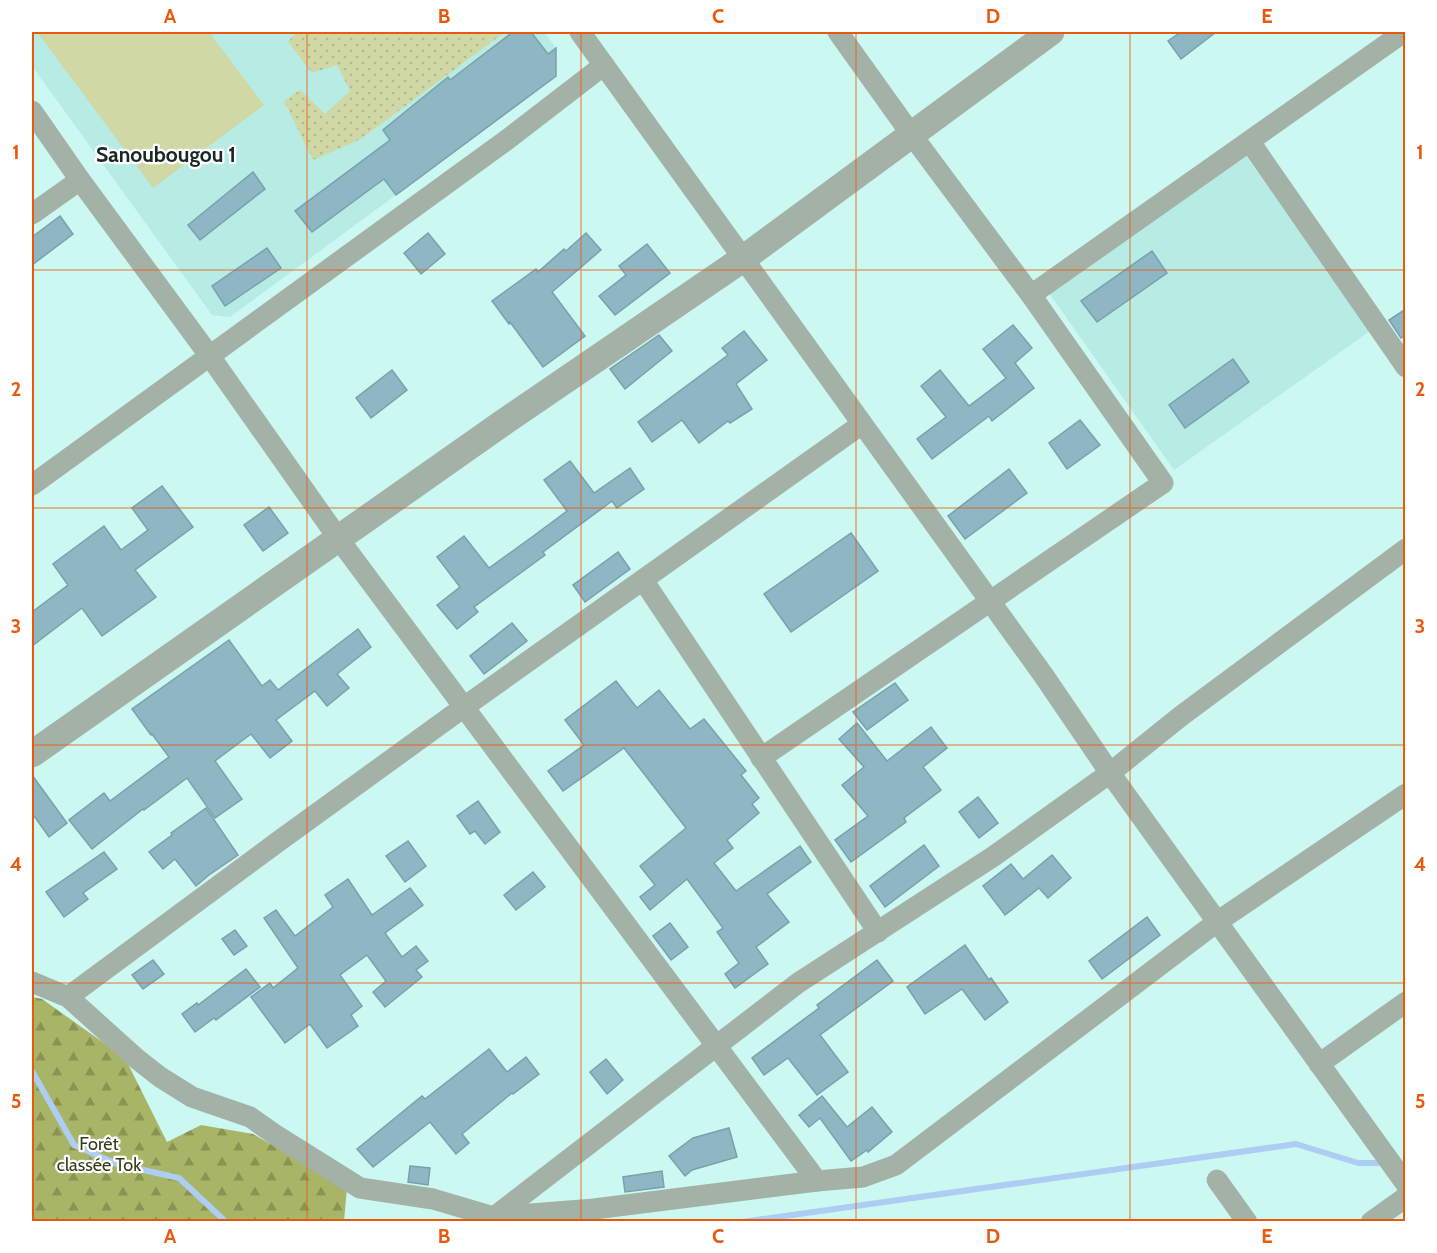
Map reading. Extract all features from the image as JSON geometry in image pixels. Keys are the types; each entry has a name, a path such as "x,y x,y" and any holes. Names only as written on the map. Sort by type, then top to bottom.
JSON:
{"street":[{"path":"580,32 1403,1179"},
{"path":"761,758 1163,483 1031,295 837,32"},
{"path":"32,754 504,422 744,258 1051,32"},
{"path":"1031,295 1404,32"},
{"path":"32,485 508,139 604,65"},
{"path":"32,111 338,538 817,1181"},
{"path":"1250,142 1406,367"},
{"path":"32,214 80,180"},
{"path":"68,997 464,707 862,424"},
{"path":"494,1217 798,983 994,856 1110,773 1190,709 1406,549"},
{"path":"643,580 878,932"},
{"path":"32,982 68,997 160,1077 192,1097 250,1117 360,1188 433,1199 494,1217 594,1209 817,1181 863,1178 896,1165 1217,922 1406,794"},
{"path":"1320,1064 1406,1002"},
{"path":"1216,1180 1247,1221"},
{"path":"1371,1221 1406,1197"}],"shaded area":[{"path":"32,32 544,32 556,48 556,76 230,317 212,315 32,66"},
{"path":"37,32 209,32 264,105 153,188"},
{"path":"297,32 505,32 361,139 313,160 284,101 300,90 325,114 350,91 337,65 312,73 288,42"},
{"path":"1246,156 1370,331 1174,470 1049,293"}],"green space":[{"name":"Forêt classée Tok","path":"32,997 42,999 125,1058 167,1142 201,1125 253,1134 347,1188 344,1221 32,1221"}],"building":[{"path":"513,32 531,32 548,54 556,48 556,76 396,195 384,179 312,232 295,211 390,140 383,130 448,77 450,80"},
{"path":"1181,32 1216,32 1181,59 1168,41"},
{"path":"253,172 265,189 200,240 188,225"},
{"path":"60,216 73,234 32,265 32,237"},
{"path":"428,233 445,254 421,274 404,253"},
{"path":"586,233 601,250 552,292 585,336 543,367 492,301 536,269 538,272"},
{"path":"647,244 670,273 615,315 599,296 626,275 619,266"},
{"path":"267,248 281,268 225,306 212,286"},
{"path":"1152,251 1167,273 1097,322 1081,301"},
{"path":"1406,309 1406,335 1401,338 1389,320"},
{"path":"1013,325 1032,348 1015,363 1034,388 992,421 989,416 932,459 917,439 946,417 921,386 940,370 969,406 1006,378 983,349"},
{"path":"744,331 767,360 736,384 752,409 730,423 728,421 699,443 682,420 652,442 638,422 728,355 722,348"},
{"path":"659,335 672,351 625,389 610,369"},
{"path":"1233,359 1249,382 1185,428 1169,405"},
{"path":"392,370 407,390 371,418 356,398"},
{"path":"1080,420 1100,445 1067,469 1049,443"},
{"path":"570,461 594,493 630,468 644,489 617,508 612,501 543,552 545,555 474,607 478,612 457,629 437,605 460,587 437,557 464,536 489,568 532,537 567,511 544,480"},
{"path":"1009,469 1027,493 965,539 948,516"},
{"path":"162,486 193,527 135,570 156,597 102,636 82,608 32,646 32,612 68,585 53,564 104,526 121,550 148,530 132,508"},
{"path":"269,507 288,533 263,551 244,525"},
{"path":"851,533 878,571 791,632 764,594"},
{"path":"618,552 630,569 585,602 573,585"},
{"path":"512,623 527,641 484,674 470,656"},
{"path":"358,629 371,647 337,674 349,688 327,706 315,691 276,720 292,741 270,758 251,734 215,761 242,799 215,818 187,778 92,849 69,820 104,793 110,801 169,757 132,709 229,640 262,686 270,680 278,690"},
{"path":"616,681 637,708 659,690 690,729 704,719 746,771 741,775 759,798 752,804 759,813 727,840 733,848 714,863 736,891 800,846 811,862 767,894 789,922 756,947 768,964 735,988 725,974 739,963 717,932 723,928 687,879 650,910 640,897 655,885 640,866 686,828 624,748 563,791 548,771 584,745 565,720"},
{"path":"895,683 908,700 867,730 853,712"},
{"path":"857,723 887,761 931,727 947,748 923,767 941,790 904,818 906,822 851,862 835,840 868,816 842,785 864,767 839,739"},
{"path":"32,775 67,823 49,837 32,813"},
{"path":"978,797 998,823 979,838 959,812"},
{"path":"478,801 500,832 485,844 475,831 470,834 457,816"},
{"path":"206,808 238,855 196,886 175,859 163,869 149,852"},
{"path":"408,841 426,866 405,882 386,856"},
{"path":"924,845 939,866 885,907 870,886"},
{"path":"104,852 117,869 83,893 88,899 64,917 46,892"},
{"path":"1052,855 1071,878 1048,898 1039,888 1005,915 983,886 1011,864 1023,879"},
{"path":"533,872 545,887 516,910 504,895"},
{"path":"348,879 372,915 410,888 423,905 385,933 402,957 416,946 428,961 416,970 422,977 385,1007 373,992 386,981 367,955 340,975 362,1006 351,1015 358,1026 327,1048 310,1024 285,1043 251,997 270,983 273,988 298,968 264,918 276,910 295,936 333,907 325,895"},
{"path":"1147,917 1160,935 1102,979 1089,961"},
{"path":"670,923 688,947 671,960 653,936"},
{"path":"235,930 247,946 234,955 222,939"},
{"path":"965,945 989,980 991,978 1008,1002 985,1020 962,989 925,1014 907,987"},
{"path":"153,960 164,974 143,989 132,975"},
{"path":"877,960 893,981 820,1035 848,1072 817,1095 788,1058 764,1075 752,1058 819,1008 817,1005"},
{"path":"246,969 260,987 216,1020 214,1018 195,1032 182,1014 197,1003 198,1005"},
{"path":"489,1049 507,1072 526,1057 539,1074 462,1134 469,1143 456,1154 430,1122 373,1167 357,1149 422,1096 425,1099"},
{"path":"606,1059 623,1080 607,1094 590,1072"},
{"path":"822,1096 847,1127 872,1107 892,1132 868,1152 867,1150 851,1161 820,1118 809,1127 799,1115"},
{"path":"729,1128 737,1157 692,1170 685,1176 669,1156 693,1138"},
{"path":"410,1166 430,1168 428,1185 408,1182"},
{"path":"662,1171 664,1187 625,1192 623,1177"}],"waterway":[{"path":"32,1071 74,1145 117,1164 179,1178 226,1222"},
{"path":"742,1222 1296,1144 1358,1163 1384,1163"}],"district":[{"name":"Sanoubougou 1","path":"166,155"}]}
